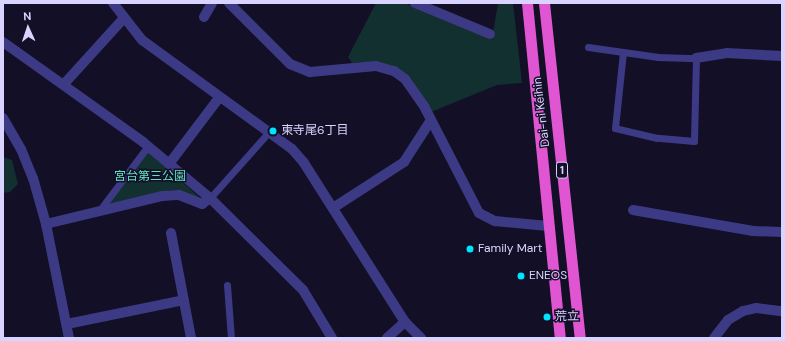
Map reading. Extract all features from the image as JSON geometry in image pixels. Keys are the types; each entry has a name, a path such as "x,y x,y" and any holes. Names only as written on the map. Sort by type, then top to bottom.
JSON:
{"highway":[{"name":"Dai-ni Keihin","path":"527,3 560,338"},
{"name":"Dai-ni Keihin","path":"544,3 580,338"}],"street":[{"path":"113,3 142,40 219,98 292,149 304,163 405,322 421,338"},
{"path":"204,17 212,3"},
{"path":"229,3 290,64 310,72 376,66 394,71 405,79 430,120 479,213 494,221 548,226"},
{"path":"415,3 490,34"},
{"path":"64,84 124,18"},
{"path":"3,42 64,84 148,146 210,198 303,290 332,338"},
{"path":"696,58 727,53 782,56"},
{"path":"169,164 219,98"},
{"path":"3,118 21,149 33,178 46,224 69,338"},
{"path":"333,208 404,162 430,120"},
{"path":"46,224 163,196 179,195 202,204 210,198"},
{"path":"633,210 753,232 782,232"},
{"path":"171,233 191,338"},
{"path":"67,324 184,300"},
{"path":"714,338 728,320 743,311 756,308 782,311"},
{"path":"387,338 405,322"}],"lane":[{"path":"588,47 623,52 696,58 694,141 657,138 615,128 623,52"},
{"path":"210,198 268,133"},
{"path":"99,211 148,146"},
{"path":"227,285 231,338"}],"green space":[{"path":"376,3 405,3 492,39 498,3 513,3 522,83 497,85 431,112 414,84 367,62 352,63 348,57"},
{"name":"宮台第三公園","path":"148,152 198,196 197,198 185,192 172,190 108,204"},
{"path":"3,157 12,160 18,184 10,192 3,193"}],"place":[{"name":"東寺尾6丁目","path":"273,131"},
{"name":"Family Mart","path":"470,249"},
{"name":"ENEOS","path":"521,276"},
{"name":"荒立","path":"547,317"}]}
